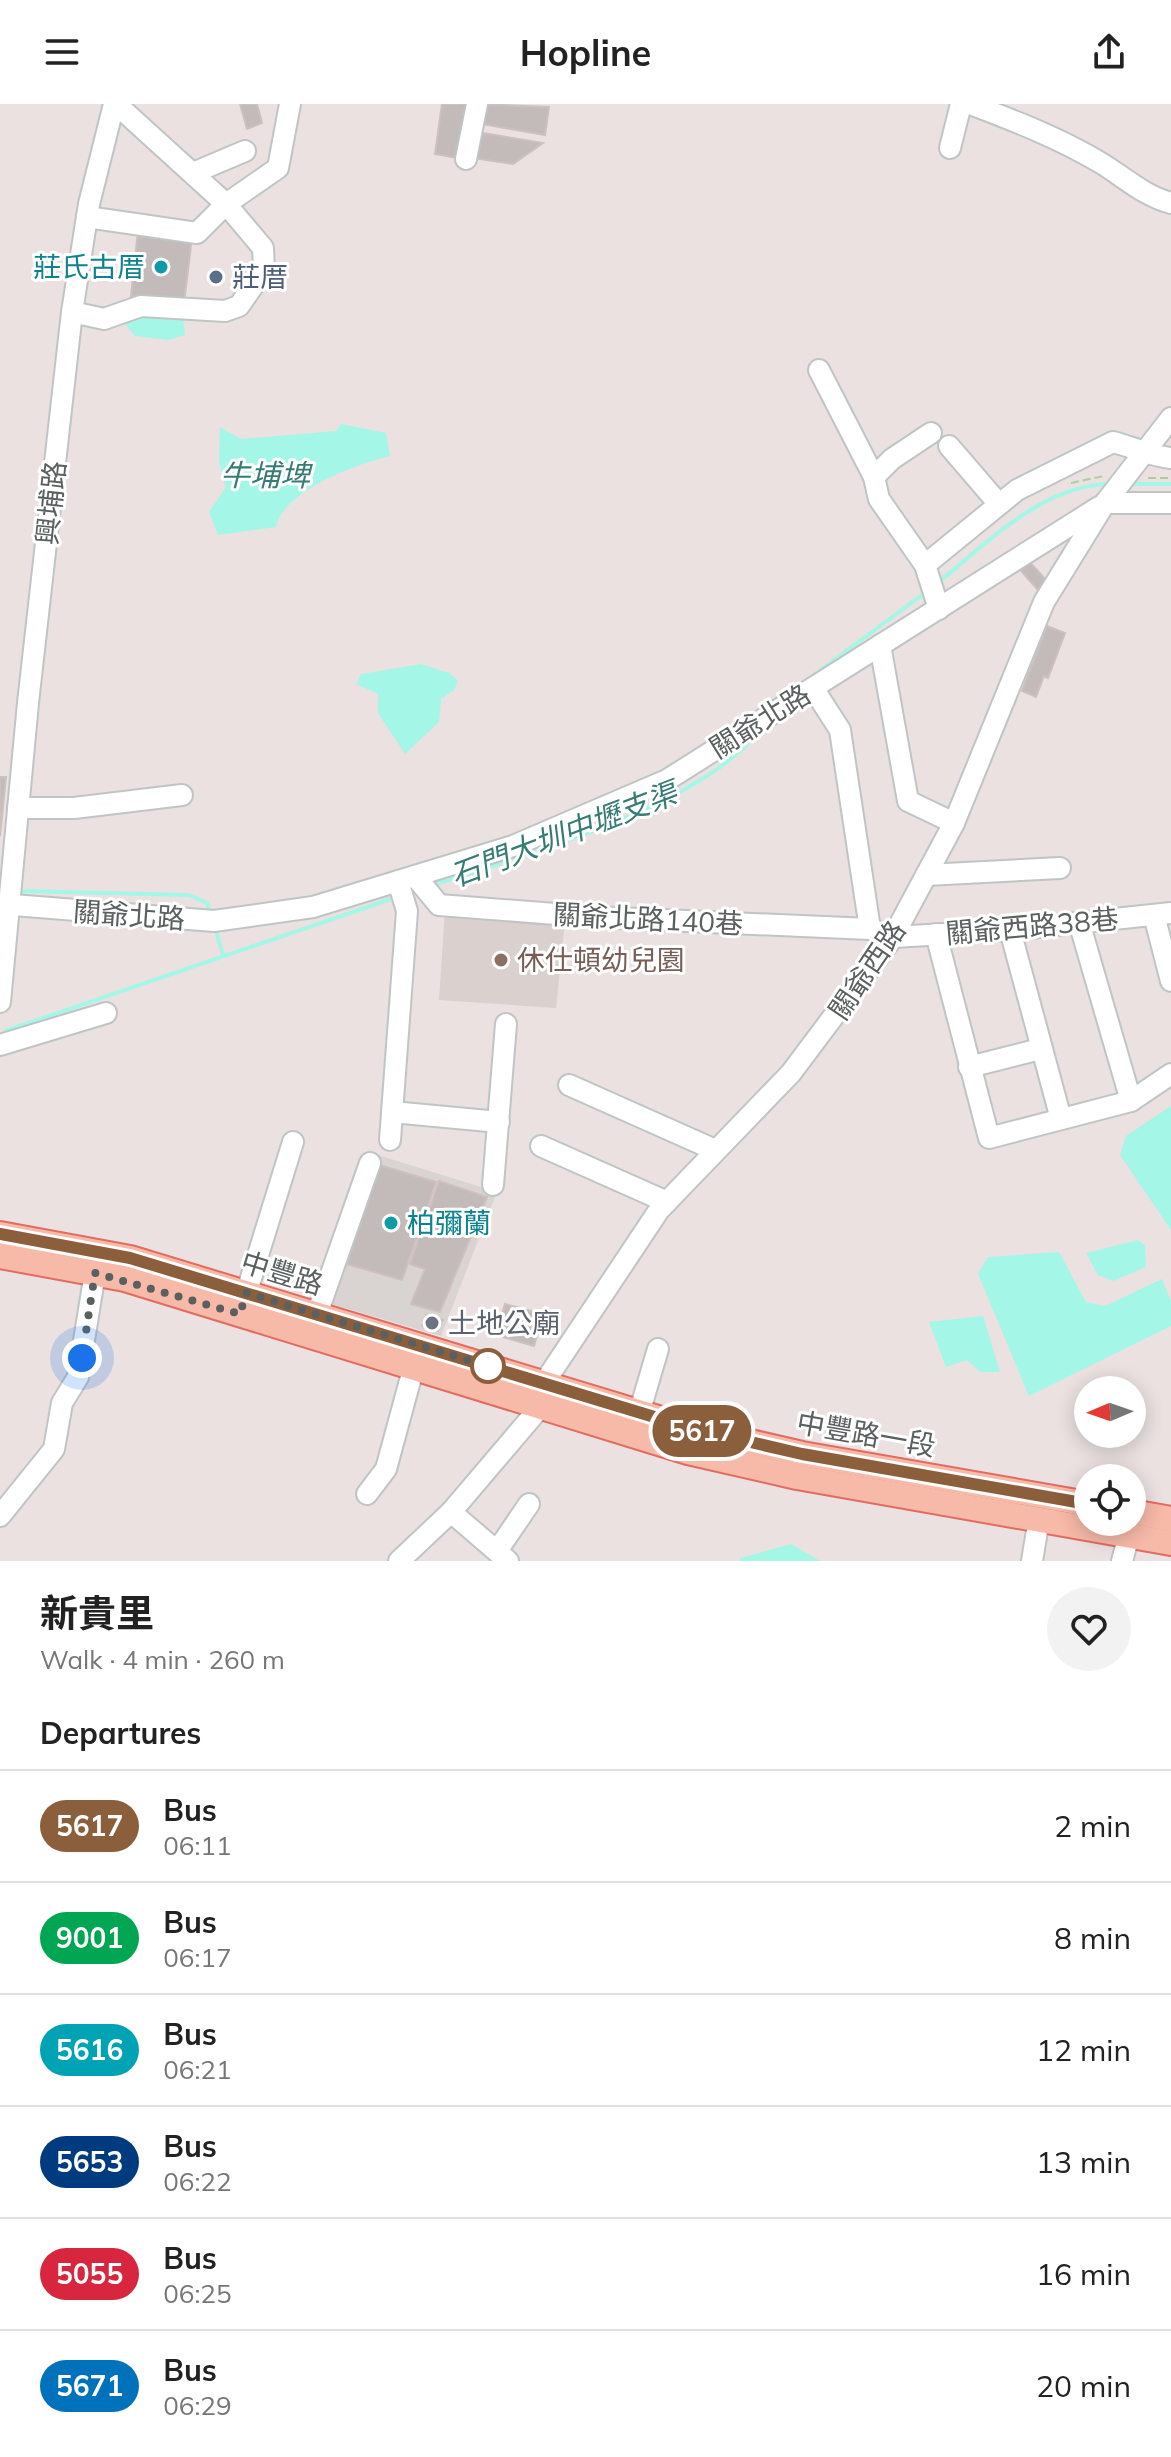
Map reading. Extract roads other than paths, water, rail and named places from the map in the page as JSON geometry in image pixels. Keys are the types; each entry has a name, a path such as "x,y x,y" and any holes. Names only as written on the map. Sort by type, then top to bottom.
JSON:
{"main road":[{"name":"中豐路","path":"0,1234 130,1258 243,1304 414,1366 543,1394"},
{"name":"中豐路","path":"0,1256 243,1304 317,1314 543,1394"},
{"name":"中豐路一段","path":"543,1394 640,1410 694,1429 802,1454 1074,1502"},
{"name":"中豐路一段","path":"543,1394 704,1456 797,1477 1039,1519 1074,1521"},
{"name":"中豐路一段","path":"1146,1521 1171,1519"},
{"name":"中豐路一段","path":"1146,1531 1171,1543"}],"street":[{"path":"72,312 104,319 141,306 225,311 239,306 264,270 263,248 226,204 115,104"},
{"name":"興埔路","path":"0,1002 5,905 72,312 87,217 115,104"},
{"path":"87,217 197,233 226,204 278,168 290,104"},
{"path":"466,159 477,104"},
{"path":"950,148 961,104"},
{"path":"970,104 1024,123 1104,164 1160,200 1171,203"},
{"path":"193,173 245,151"},
{"path":"819,370 874,477 879,499 925,565 939,609"},
{"path":"1105,503 1171,418"},
{"path":"874,477 931,433"},
{"path":"925,565 998,503 1076,458 1113,442 1142,455 1171,458"},
{"path":"949,446 998,503"},
{"path":"1105,503 1171,503"},
{"name":"關爺北路","path":"5,905 214,921 313,907 513,846 667,780 1105,503"},
{"name":"關爺西路","path":"399,1561 451,1512 543,1394 606,1287 667,1202 791,1073 893,937 954,823 1044,602 1105,503"},
{"path":"880,645 908,801 954,823"},
{"path":"813,688 840,730 870,929"},
{"path":"18,808 74,808 182,795"},
{"path":"926,875 1060,868"},
{"path":"390,1140 407,879"},
{"name":"關爺北路140巷","path":"407,879 439,905 594,917 870,929 893,937"},
{"path":"1162,914 1171,981"},
{"name":"關爺西路38巷","path":"893,937 1010,930 1162,914"},
{"path":"1079,922 1131,1101"},
{"path":"1010,930 1061,1119"},
{"path":"936,934 989,1138 1131,1101 1171,1074"},
{"path":"0,1045 106,1013"},
{"path":"493,1185 506,1024"},
{"path":"969,1067 1040,1049"},
{"path":"569,1085 715,1150"},
{"path":"392,1112 499,1122"},
{"path":"243,1304 293,1142"},
{"path":"541,1146 667,1202"},
{"path":"317,1314 370,1163"},
{"path":"0,1516 54,1449 62,1403 78,1377 95,1273"},
{"path":"640,1410 658,1349"},
{"path":"367,1494 386,1469 414,1366"},
{"path":"451,1512 503,1556 529,1504"},
{"path":"1032,1561 1039,1519"},
{"path":"1122,1561 1127,1536"}],"water":[{"path":"125,314 183,319 185,335 169,340 135,336 125,324"},
{"name":"牛埔埤","path":"341,424 386,433 390,456 359,465 307,490 282,514 276,527 218,535 209,512 226,487 219,462 220,427 241,439 336,431"},
{"path":"421,664 449,673 458,681 454,690 441,699 439,722 405,754 378,713 378,694 356,684 361,674"},
{"path":"1171,1106 1171,1230 1120,1155 1126,1136"},
{"path":"1138,1240 1145,1245 1146,1267 1113,1281 1098,1275 1086,1253"},
{"path":"1059,1252 1086,1302 1105,1306 1162,1279 1171,1301 1171,1326 1029,1396 978,1274 988,1257"},
{"path":"983,1316 1000,1372 981,1372 967,1360 946,1367 929,1322"},
{"path":"791,1544 820,1561 740,1561 740,1558"}],"waterway":[{"name":"石門大圳中壢支渠","path":"936,584 1017,519 1040,505 1087,486 1113,484"},
{"name":"石門大圳中壢支渠","path":"1129,484 1171,484"},
{"name":"石門大圳中壢支渠","path":"795,689 926,592"},
{"name":"石門大圳中壢支渠","path":"433,885 559,843 650,807 728,761 756,735"},
{"name":"石門大圳中壢支渠","path":"18,891 189,895 207,903 211,914"},
{"path":"5,1031 394,898"},
{"name":"石門大圳中壢支渠","path":"215,927 223,955"}],"place":[{"name":"莊氏古厝","path":"161,267"},
{"name":"莊厝","path":"216,277"},
{"name":"休仕頓幼兒園","path":"501,960"},
{"name":"柏彌蘭","path":"391,1223"},
{"name":"土地公廟","path":"432,1323"}]}
